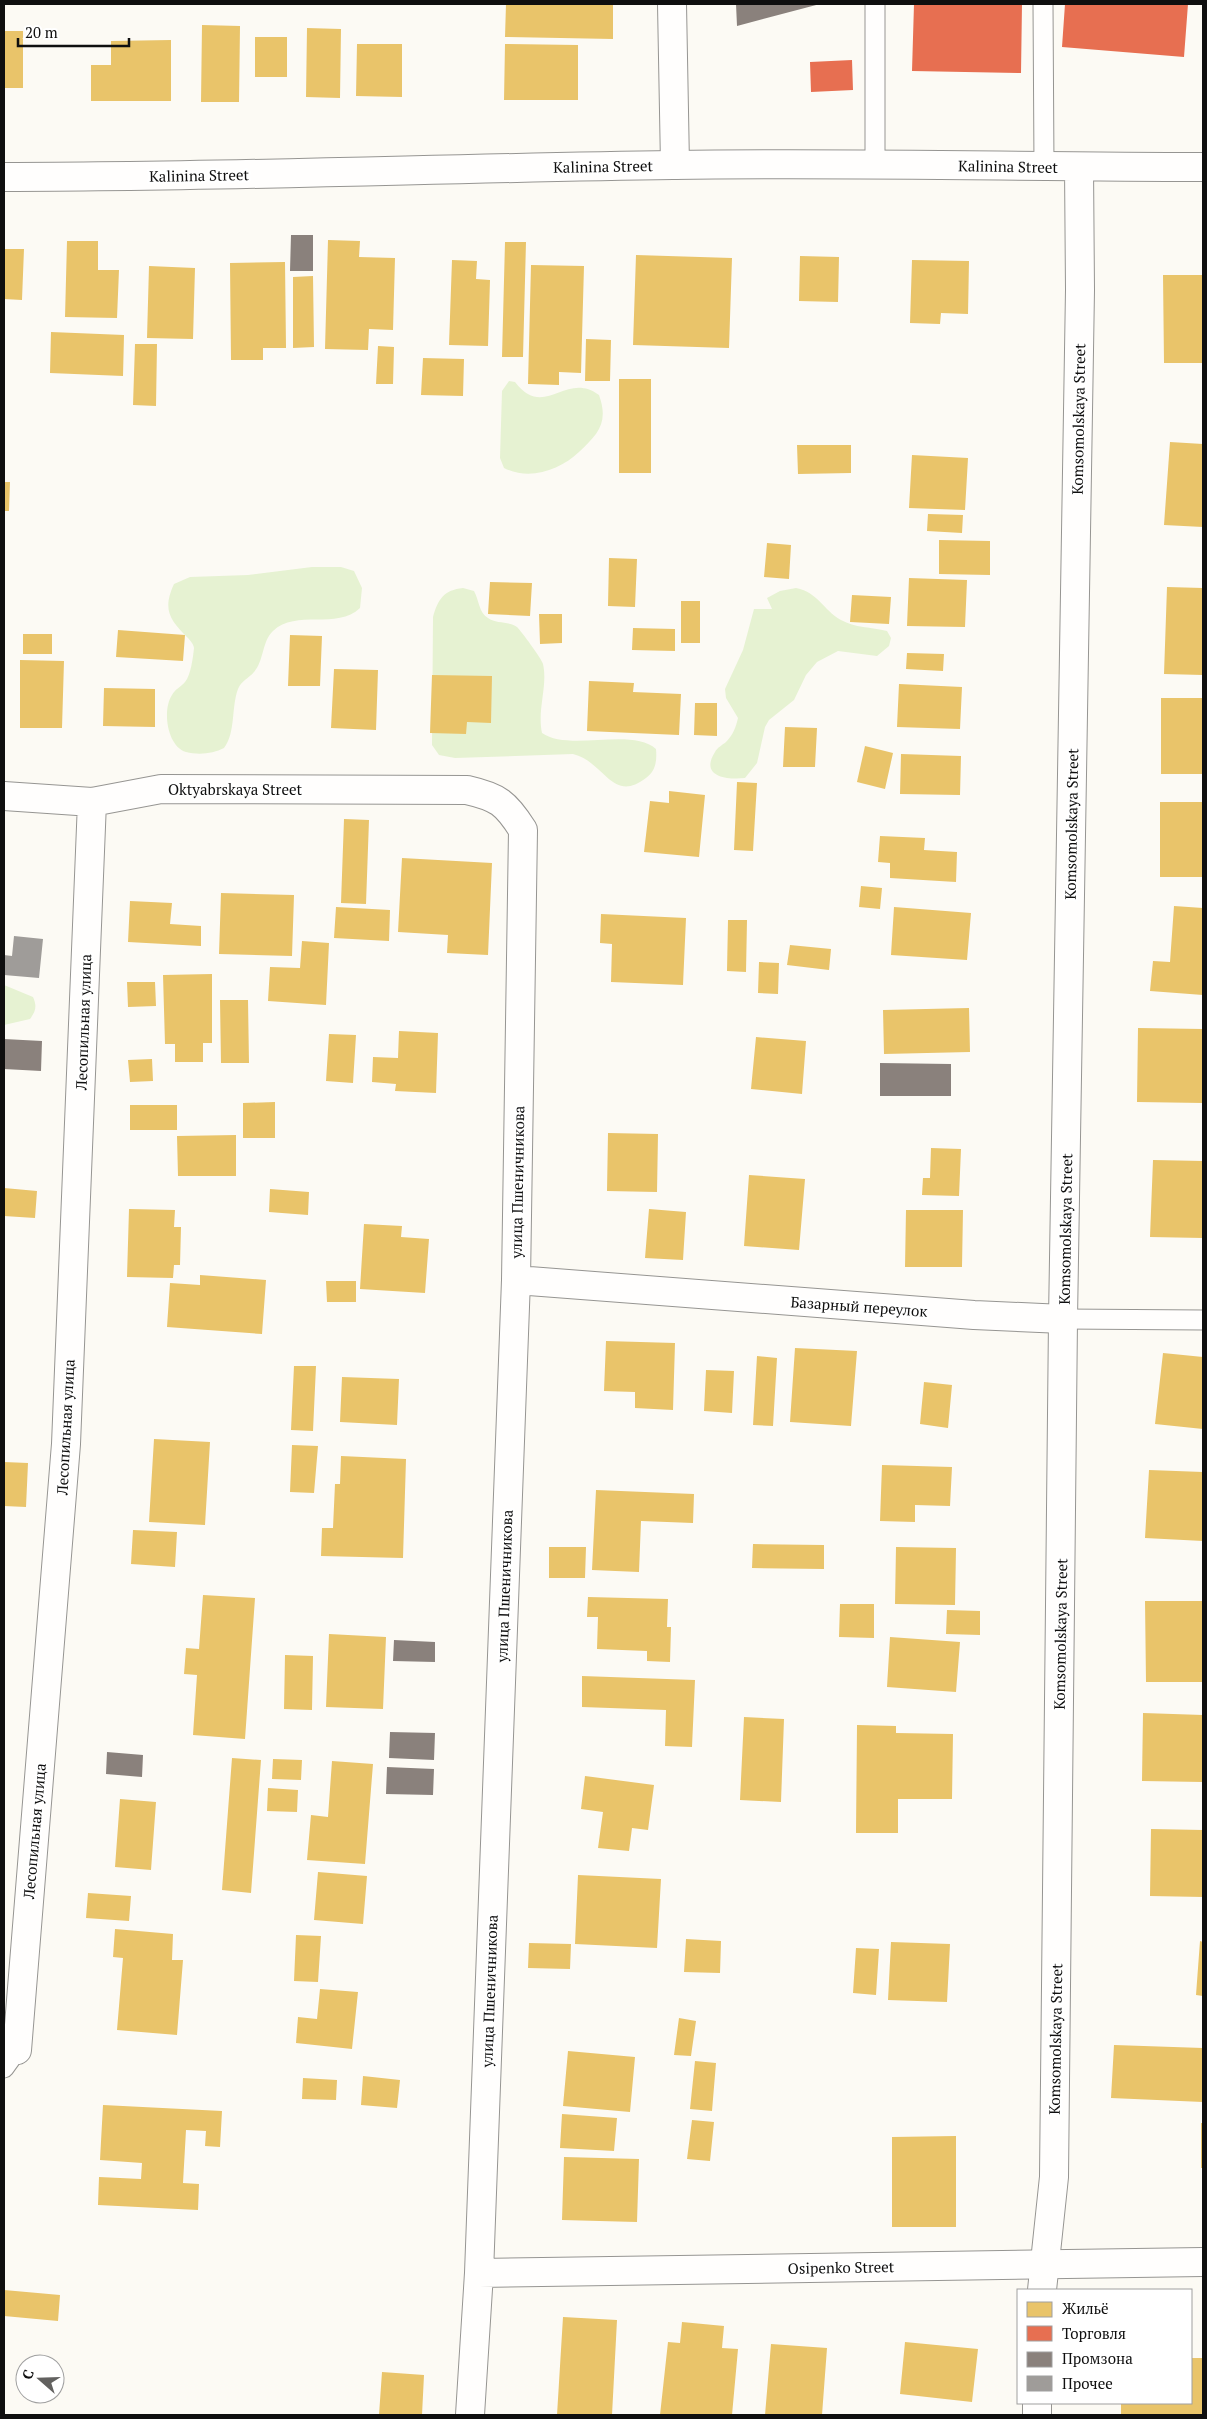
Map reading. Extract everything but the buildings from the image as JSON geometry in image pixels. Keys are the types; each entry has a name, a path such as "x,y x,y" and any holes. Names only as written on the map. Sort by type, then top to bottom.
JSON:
{"street":[{"path":"672,4 674,165"},
{"name":"Kalinina Street","path":"4,177 112,177 674,165 875,164 1203,167"},
{"name":"Komsomolskaya Street","path":"1043,2277 1054,2178 1063,1319 1080,290 1079,167"},
{"name":"Oktyabrskaya Street","path":"4,796 92,802 161,789 467,790"},
{"name":"улица Пшеничникова","path":"467,790 490,796 504,805 510,810 523,830 516,1280 479,2273 470,2415"},
{"name":"Лесопильная улица","path":"10,2059 66,1444 92,802"},
{"name":"Базарный переулок","path":"516,1280 974,1315 1063,1319"},
{"name":"Osipenko Street","path":"479,2273 1043,2277 1203,2262"}],"lane":[{"path":"875,4 875,164"},
{"path":"1043,4 1044,167"},
{"name":"Базарный переулок","path":"1063,1319 1203,1320"}],"green space":[{"path":"509,381 515,382 526,393 536,397 546,397 576,388 587,389 599,395 603,413 600,427 592,439 579,452 554,468 544,472 524,474 504,468 500,458 502,391"},
{"path":"312,567 341,567 354,571 362,588 360,608 340,618 293,621 273,631 269,635 257,667 238,689 232,727 228,742 224,748 215,752 200,754 186,752 180,748 174,743 168,727 167,709 173,693 185,682 189,675 194,648 192,643 172,620 168,608 170,593 174,584 190,577 248,575"},
{"path":"463,588 474,591 485,616 517,627 542,661 544,681 541,715 542,733 554,738 568,740 617,739 645,743 656,749 655,765 652,772 646,778 634,785 616,784 584,758 573,754 455,758 439,755 432,745 433,617 437,605 446,593"},
{"path":"796,588 804,590 815,597 835,616 846,623 887,631 891,638 889,646 877,656 838,651 817,662 806,675 794,700 769,720 765,727 757,763 745,778 731,778 718,775 713,772 711,760 717,749 731,737 738,718 726,698 725,689 743,650 754,609 772,609 767,598 780,591"},
{"path":"4,985 33,997 35,1008 30,1019 4,1025"}]}
